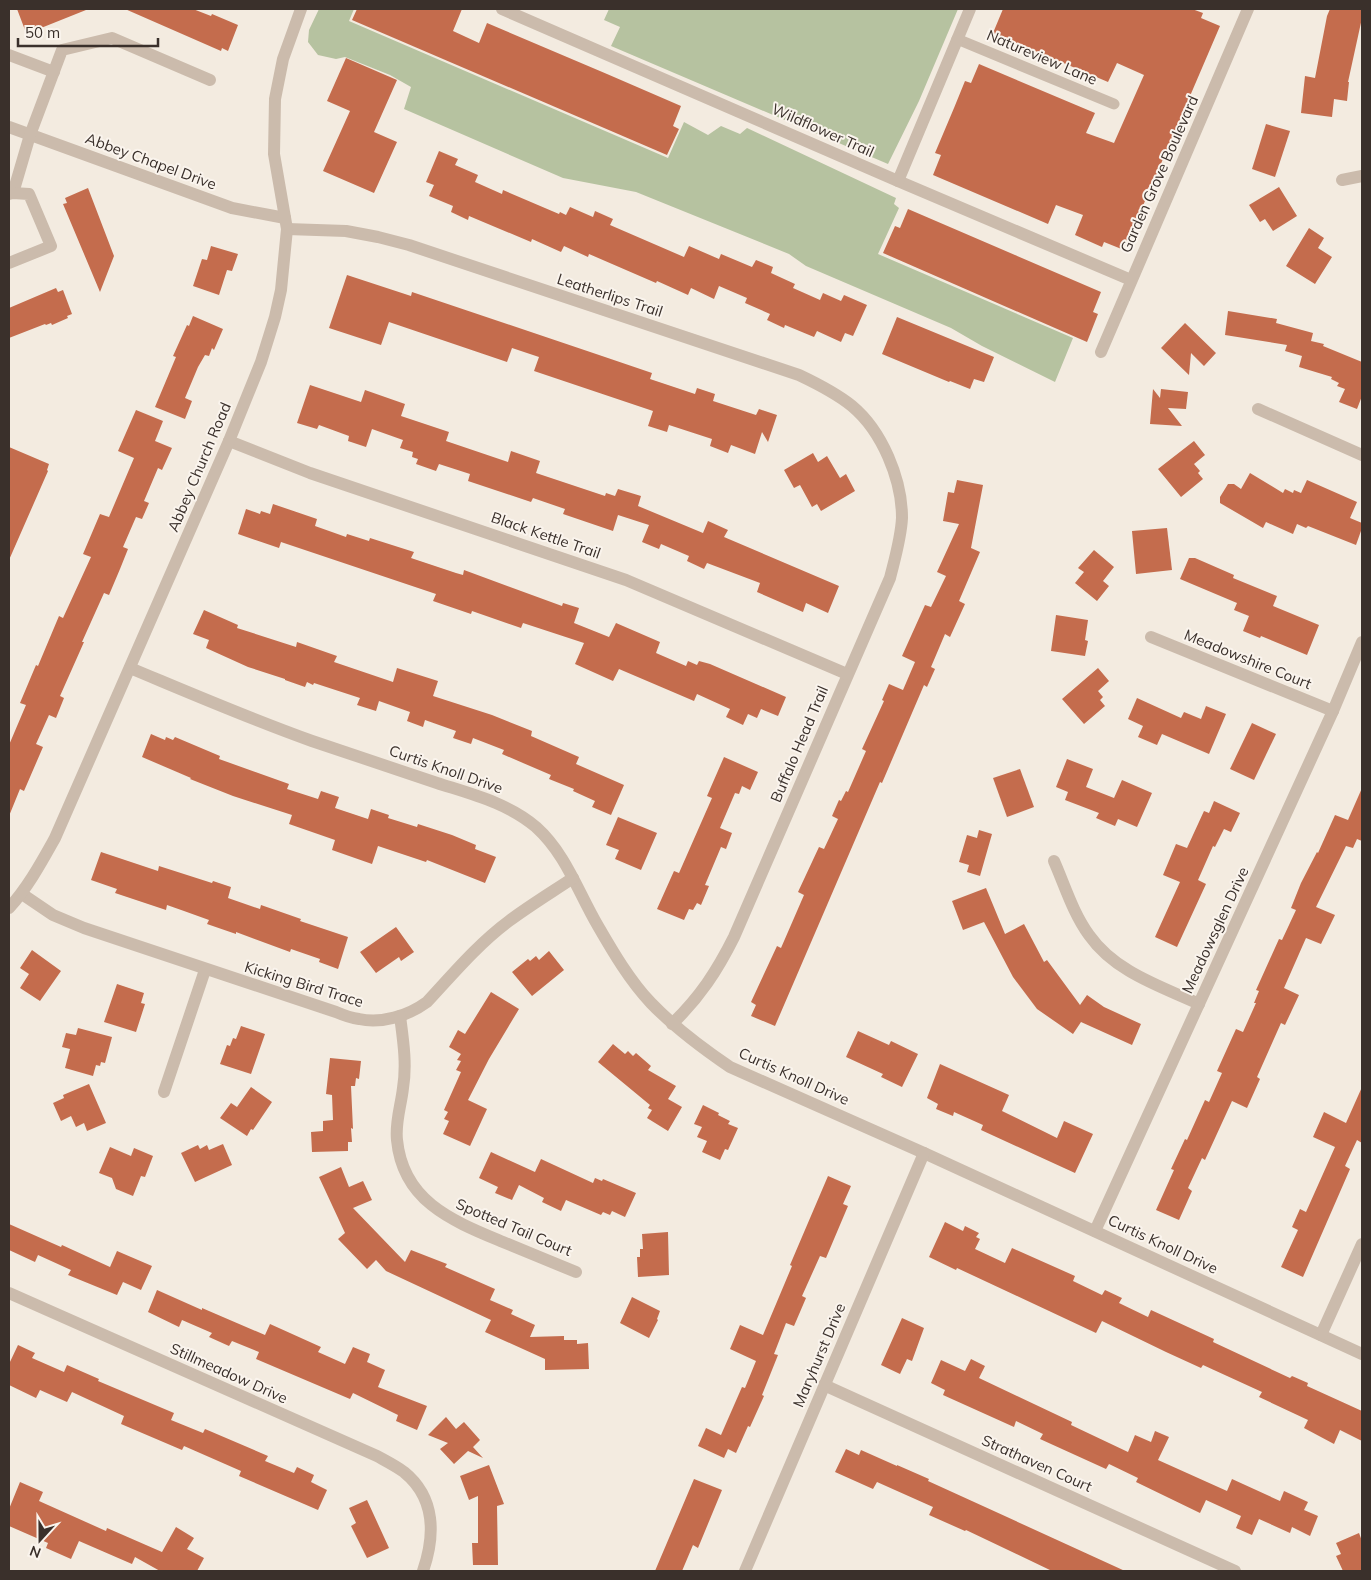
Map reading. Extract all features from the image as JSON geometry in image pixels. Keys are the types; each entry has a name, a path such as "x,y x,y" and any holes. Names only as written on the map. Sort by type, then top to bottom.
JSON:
{"street":[{"name":"Abbey Church Road","path":"9,908 22,894 38,870 55,838 229,441 261,362 281,290 286,224 274,154 275,99 283,59 299,9"},
{"name":"Wildflower Trail","path":"502,9 1131,280"},
{"path":"898,181 970,9"},
{"name":"Garden Grove Boulevard","path":"1100,352 1248,9"},
{"path":"9,263 51,246 28,194 11,193 30,135 62,50 112,38 210,80"},
{"path":"9,55 54,72"},
{"name":"Abbey Chapel Drive","path":"9,127 232,208 286,224"},
{"path":"1342,180 1362,176"},
{"name":"Leatherlips Trail","path":"286,224 346,231 409,245 799,375 828,389 853,407 874,431 890,458"},
{"path":"1258,409 1362,454"},
{"name":"Black Kettle Trail","path":"229,441 310,473 626,580 847,674"},
{"name":"Buffalo Head Trail","path":"672,1024 691,1005 712,977 734,937 890,578 898,549 902,518 898,488 890,458"},
{"name":"Meadowshire Court","path":"1152,637 1333,711"},
{"name":"Meadowsglen Drive","path":"1096,1231 1333,711 1362,642"},
{"name":"Curtis Knoll Drive","path":"130,668 249,717 500,804 535,826 549,840 573,878 622,966 650,1002 672,1024 702,1048 741,1072 1096,1231 1362,1354"},
{"path":"1054,862 1086,930 1108,956 1137,976 1199,1004"},
{"name":"Kicking Bird Trace","path":"22,894 53,914 84,928 205,970 358,1019 370,1020 410,1013 426,1002 472,953 509,921 573,878"},
{"path":"164,1092 205,970"},
{"name":"Spotted Tail Court","path":"400,1016 404,1050 404,1086 397,1122 397,1140 400,1158 409,1178 422,1197 439,1212 458,1223 576,1272"},
{"name":"Maryhurst Drive","path":"745,1571 924,1153"},
{"path":"1321,1335 1362,1244"},
{"name":"Stillmeadow Drive","path":"9,1294 377,1456 404,1472 416,1485 424,1498 430,1519 432,1534 423,1571"},
{"name":"Strathaven Court","path":"824,1385 1235,1571"}],"lane":[{"name":"Natureview Lane","path":"958,39 1114,104"}],"green space":[{"path":"319,9 354,9 349,21 668,158 684,122 708,135 721,126 740,134 747,128 896,198 894,204 899,208 878,254 1073,338 1055,382 982,346 951,328 806,266 789,254 636,192 563,178 404,109 411,87 390,75 345,57 336,59 318,55 308,42 309,30"},
{"path":"609,9 958,9 919,101 888,164 611,46 620,27 604,20"}],"building":[{"path":"17,9 86,10 31,32 30,28 25,30"},
{"path":"125,9 193,9 211,16 212,14 238,25 228,51 222,48 221,51"},
{"path":"357,9 462,9 453,31 479,43 487,23 681,106 673,126 679,129 667,155 352,20"},
{"path":"1003,9 1192,9 1203,13 1201,18 1220,26 1124,250 1104,242 1102,247 1075,235 1083,215 1056,205 1048,224 933,175 941,155 935,153 965,81 971,83 979,64 1095,113 1086,133 1114,143 1144,75 1117,63 1108,82 993,33"},
{"path":"1330,9 1362,9 1362,18 1348,82 1347,101 1334,99 1332,117 1301,113 1305,76 1315,78"},
{"path":"346,58 397,80 374,132 397,142 374,193 323,171 350,111 327,101"},
{"path":"1266,124 1290,131 1275,177 1252,169"},
{"path":"439,151 458,159 455,165 478,175 475,182 502,194 503,190 559,214 560,212 566,215 570,207 593,217 595,211 613,219 610,225 684,257 689,246 719,259 721,254 752,267 756,260 773,267 771,273 795,284 793,288 820,300 823,293 841,301 844,295 867,305 853,336 845,333 841,342 817,331 814,337 785,325 784,328 767,320 770,314 745,303 747,298 719,286 714,299 691,288 688,295 589,254 588,257 564,246 561,252 532,239 531,242 469,216 468,220 451,212 453,206 429,196 434,185 426,182"},
{"path":"1279,187 1297,216 1273,231 1265,219 1260,222 1249,205"},
{"path":"88,188 114,256 100,292 63,204 67,203 65,198"},
{"path":"908,209 1101,292 1093,312 1098,314 1087,342 883,253 895,226 900,228"},
{"path":"1309,228 1324,238 1318,248 1332,257 1315,284 1286,266"},
{"path":"211,246 238,254 232,271 227,270 219,295 193,286 202,259 207,260"},
{"path":"347,275 411,296 412,292 652,373 650,379 695,394 697,388 715,394 713,401 756,415 759,409 777,415 768,442 762,432 755,454 731,445 728,453 710,446 712,439 669,425 667,432 648,426 653,411 534,371 539,357 512,348 507,362 389,322 381,345 329,328"},
{"path":"56,288 58,292 63,290 72,314 67,316 68,318 52,325 51,323 45,324 9,338 9,308"},
{"path":"1228,311 1277,319 1276,323 1313,333 1311,341 1324,344 1323,346 1362,362 1362,396 1357,409 1339,402 1345,389 1337,386 1339,383 1331,379 1332,377 1299,367 1302,356 1285,351 1287,345 1225,335"},
{"path":"193,316 223,329 214,350 212,348 209,356 205,355 198,367 185,398 192,401 185,419 155,407 176,357 173,356"},
{"path":"897,317 994,357 984,382 974,379 970,389 882,354"},
{"path":"1185,323 1216,353 1204,366 1191,353 1189,375 1161,348"},
{"path":"310,385 361,402 365,390 405,404 401,416 449,432 446,441 508,462 511,451 540,461 536,473 605,496 606,493 615,496 618,489 641,496 638,506 703,533 708,521 728,530 724,537 839,586 828,613 806,603 803,612 757,592 760,583 707,563 704,569 687,561 689,556 661,544 659,549 642,542 649,525 618,515 613,531 563,514 565,509 533,498 531,502 468,481 470,474 439,464 436,471 416,464 418,459 412,457 413,452 400,448 403,440 372,429 366,447 348,441 349,436 319,425 317,429 297,423"},
{"path":"1153,389 1160,398 1161,389 1188,392 1186,409 1168,408 1182,426 1150,424"},
{"path":"136,410 163,421 155,441 172,448 162,470 158,468 144,501 149,503 142,519 136,517 123,547 128,549 109,595 104,593 60,696 64,698 56,718 49,715 36,744 43,747 24,791 20,789 9,816 9,745 26,705 20,703 59,616 63,618 91,557 83,554 100,514 109,517 134,458 118,451"},
{"path":"1194,441 1205,455 1194,464 1200,471 1198,473 1203,479 1181,497 1158,469"},
{"path":"9,447 49,464 48,471 9,560"},
{"path":"813,453 818,462 827,456 840,478 846,474 855,491 821,511 817,504 812,507 800,485 794,488 784,470"},
{"path":"1250,473 1283,493 1285,489 1293,493 1294,490 1301,493 1307,480 1357,502 1350,518 1362,523 1356,545 1308,526 1306,528 1297,524 1293,534 1266,522 1263,528 1220,503 1220,497 1228,484 1234,484 1241,489"},
{"path":"957,480 983,485 971,548 980,552 959,601 965,604 950,637 945,634 931,667 935,669 927,687 924,685 882,783 880,782 775,1026 751,1016 756,1005 751,1002 777,946 781,948 804,895 798,892 819,847 824,849 838,819 832,816 839,800 841,801 846,791 848,792 866,751 862,749 884,701 882,700 889,684 903,690 915,662 902,656 925,605 931,607 946,576 937,572 959,524 943,521 948,492 954,493"},
{"path":"273,504 317,519 315,526 346,537 347,534 369,541 370,538 414,552 411,558 463,575 464,570 562,606 563,603 579,608 574,623 609,637 616,623 660,642 656,653 686,666 688,661 697,665 699,661 710,664 786,697 778,716 761,709 757,718 748,714 743,725 726,717 730,709 697,694 694,701 619,669 613,681 575,664 584,643 523,623 521,628 472,611 471,614 433,601 436,594 281,542 279,548 238,534 246,509 260,514 261,511 270,514"},
{"path":"1167,528 1172,570 1136,574 1132,531"},
{"path":"1094,550 1114,567 1103,581 1109,586 1097,601 1075,583 1084,572 1078,568"},
{"path":"1189,558 1195,558 1234,575 1233,578 1277,596 1273,606 1319,625 1307,655 1261,636 1260,638 1243,631 1249,616 1234,610 1237,603 1180,579"},
{"path":"204,610 238,625 237,628 296,647 297,642 337,656 334,662 393,682 397,668 438,681 433,696 492,715 532,731 531,736 579,757 576,764 624,785 611,815 592,807 595,801 573,791 574,789 549,779 551,775 502,754 504,750 473,738 471,744 453,738 456,731 425,720 423,727 407,721 410,712 379,701 376,711 357,705 360,698 314,683 313,685 307,682 305,687 248,667 206,648 209,640 193,634"},
{"path":"1056,615 1088,620 1085,640 1088,641 1085,656 1051,651"},
{"path":"1098,668 1109,681 1098,691 1103,697 1100,700 1105,706 1084,724 1062,699"},
{"path":"1137,698 1181,718 1184,712 1201,719 1206,706 1226,714 1209,754 1162,734 1157,745 1138,737 1143,726 1128,719"},
{"path":"1252,723 1276,734 1254,780 1230,769"},
{"path":"151,734 165,740 166,737 173,740 175,737 220,756 219,759 289,784 287,789 318,799 321,791 339,797 335,808 368,819 371,809 389,815 388,818 417,827 418,824 452,835 476,845 475,849 496,857 485,883 427,860 426,862 378,846 372,864 332,850 335,840 289,824 292,815 233,796 142,757"},
{"path":"724,757 758,772 750,790 742,786 739,794 735,793 720,828 732,833 726,849 721,847 705,885 709,886 701,905 697,903 693,910 689,909 684,920 657,909 674,871 679,873 712,798 707,796"},
{"path":"1067,759 1093,769 1086,787 1114,798 1122,780 1152,793 1137,827 1118,819 1115,826 1096,818 1099,813 1065,800 1068,792 1056,787"},
{"path":"1020,769 1034,807 1007,817 993,778"},
{"path":"1362,788 1362,841 1357,839 1353,848 1346,846 1316,907 1335,915 1321,944 1306,938 1284,988 1299,995 1285,1025 1281,1023 1257,1077 1260,1079 1247,1108 1232,1101 1205,1160 1202,1158 1188,1188 1192,1191 1179,1220 1156,1210 1174,1170 1171,1169 1185,1139 1187,1140 1205,1100 1209,1102 1222,1073 1217,1071 1236,1029 1243,1032 1256,1003 1254,1003 1259,991 1256,990 1279,939 1282,940 1296,910 1291,908 1301,883 1318,853 1335,815 1348,820"},
{"path":"1214,801 1240,813 1231,832 1224,829 1215,847 1213,846 1198,880 1206,884 1177,947 1155,937 1180,882 1163,875 1176,844 1187,848 1204,811 1209,813"},
{"path":"618,817 657,833 641,870 615,859 619,850 606,845"},
{"path":"979,830 992,834 980,876 967,872 969,865 959,862 967,835 977,838"},
{"path":"101,852 158,871 159,866 231,887 228,898 260,909 261,905 301,919 300,921 348,937 338,969 319,962 320,959 291,949 290,952 236,932 236,934 207,924 209,920 167,905 166,910 115,893 117,889 91,880"},
{"path":"986,888 1005,934 1024,924 1044,962 1047,960 1080,1005 1087,995 1104,1007 1141,1024 1132,1045 1081,1022 1073,1034 1037,1009 1013,977 984,922 963,930 952,901"},
{"path":"396,927 414,952 401,961 399,957 376,973 360,952"},
{"path":"32,950 61,971 40,1001 20,988 29,974 20,968"},
{"path":"549,951 564,970 532,996 512,972 528,959 530,961 536,956 539,960"},
{"path":"117,984 144,993 141,1003 145,1004 136,1032 104,1022"},
{"path":"491,992 519,1009 489,1059 468,1100 487,1109 470,1146 443,1134 449,1121 444,1119 448,1112 444,1110 461,1072 456,1070 461,1061 457,1060 461,1054 449,1047 458,1030 465,1034"},
{"path":"241,1026 265,1034 251,1074 220,1064 227,1045 230,1046 233,1038 236,1039"},
{"path":"78,1028 112,1037 105,1063 101,1062 100,1066 96,1065 93,1076 65,1068 70,1049 62,1047 66,1033 76,1035"},
{"path":"858,1031 889,1045 891,1041 918,1054 902,1087 881,1077 883,1074 846,1057"},
{"path":"613,1044 625,1054 628,1051 633,1056 636,1053 651,1066 648,1070 676,1086 668,1099 682,1107 668,1131 647,1118 652,1110 648,1108 650,1105 598,1062"},
{"path":"330,1058 361,1061 359,1079 356,1078 355,1086 351,1086 352,1142 348,1142 348,1151 312,1152 311,1132 323,1131 323,1121 333,1120 332,1095 326,1094"},
{"path":"940,1064 1009,1095 1002,1111 1057,1138 1064,1121 1093,1134 1075,1173 981,1130 983,1125 954,1112 953,1116 936,1109 938,1104 927,1098"},
{"path":"89,1084 106,1123 87,1131 84,1123 76,1127 71,1116 61,1121 53,1103 64,1098 63,1095"},
{"path":"251,1087 272,1102 247,1136 220,1118 231,1103 237,1107"},
{"path":"1362,1087 1362,1143 1357,1140 1345,1166 1350,1169 1303,1277 1281,1267 1298,1230 1292,1227 1300,1209 1306,1212 1335,1147 1313,1137 1324,1112 1346,1123"},
{"path":"703,1105 730,1121 728,1124 738,1128 728,1150 725,1149 720,1160 702,1152 707,1141 697,1137 702,1127 694,1124"},
{"path":"223,1144 232,1165 195,1182 181,1153 198,1145 200,1149 207,1145 209,1150"},
{"path":"110,1147 131,1156 134,1148 153,1156 145,1177 141,1176 133,1196 116,1189 112,1178 99,1173"},
{"path":"491,1152 535,1172 541,1159 593,1183 595,1178 602,1181 603,1179 636,1193 625,1217 612,1211 610,1215 603,1212 601,1215 566,1200 561,1211 542,1202 544,1198 519,1185 512,1200 495,1193 498,1187 479,1178"},
{"path":"341,1167 349,1187 363,1181 372,1200 353,1208 405,1262 411,1250 447,1264 445,1267 495,1289 490,1300 513,1310 511,1314 535,1325 530,1337 564,1336 564,1340 577,1340 577,1344 588,1343 589,1369 545,1370 545,1359 485,1332 491,1320 386,1271 376,1260 367,1269 338,1239 345,1233 319,1177"},
{"path":"828,1176 851,1186 843,1204 848,1206 826,1258 820,1256 802,1296 806,1298 794,1326 786,1323 774,1354 778,1355 762,1395 764,1396 750,1427 748,1426 736,1453 728,1449 724,1458 698,1446 706,1428 721,1435 742,1387 745,1388 756,1361 730,1349 740,1325 763,1335"},
{"path":"945,1222 963,1231 965,1226 979,1233 976,1237 980,1239 975,1249 1005,1263 1012,1248 1075,1276 1073,1281 1102,1295 1105,1290 1122,1298 1119,1303 1148,1317 1151,1310 1214,1339 1213,1342 1290,1378 1292,1376 1308,1383 1307,1386 1362,1411 1362,1441 1340,1430 1334,1444 1304,1428 1308,1420 1259,1397 1262,1392 1203,1365 1201,1368 1102,1321 1096,1333 957,1268 956,1270 929,1257"},
{"path":"9,1224 110,1267 117,1251 152,1266 141,1290 123,1282 117,1295 68,1275 71,1270 38,1255 35,1262 9,1250"},
{"path":"668,1232 669,1275 638,1277 637,1257 640,1257 640,1249 643,1249 642,1234"},
{"path":"157,1290 265,1335 270,1324 321,1347 318,1352 345,1364 353,1347 370,1354 367,1362 385,1370 378,1387 427,1406 417,1430 396,1421 398,1415 353,1393 350,1399 256,1359 259,1352 232,1341 229,1346 209,1337 212,1333 182,1320 179,1327 148,1312"},
{"path":"632,1297 660,1311 658,1320 649,1338 620,1323"},
{"path":"902,1318 924,1328 912,1361 907,1359 900,1374 881,1365"},
{"path":"18,1345 35,1353 32,1358 64,1372 67,1365 99,1379 98,1381 174,1413 171,1420 203,1433 205,1429 268,1456 265,1461 294,1473 297,1467 314,1475 311,1482 327,1490 318,1510 239,1476 241,1471 184,1446 182,1450 121,1424 124,1416 72,1392 67,1402 40,1390 36,1398 9,1385 9,1364"},
{"path":"971,1359 985,1366 979,1378 1072,1422 1071,1425 1128,1452 1135,1435 1151,1442 1155,1431 1169,1437 1158,1460 1227,1491 1232,1479 1280,1501 1284,1491 1308,1502 1304,1510 1318,1516 1310,1536 1292,1527 1290,1533 1259,1519 1252,1535 1236,1528 1241,1516 1206,1500 1200,1513 1136,1482 1138,1478 1109,1464 1106,1469 1040,1439 1043,1434 1016,1421 1014,1427 943,1395 945,1390 931,1383 941,1360 965,1371"},
{"path":"446,1417 456,1429 464,1422 480,1440 473,1447 483,1458 468,1451 454,1464 440,1449 448,1443 428,1435"},
{"path":"846,1449 859,1455 861,1450 897,1465 1125,1571 1052,1571 966,1530 929,1515 933,1507 877,1482 873,1489 835,1472"},
{"path":"489,1465 504,1504 497,1506 498,1565 473,1565 472,1543 478,1543 478,1496 469,1500 460,1476"},
{"path":"694,1479 722,1490 698,1548 693,1545 682,1571 655,1571"},
{"path":"20,1482 43,1492 39,1501 106,1531 107,1528 162,1552 176,1527 194,1538 187,1549 204,1558 197,1571 160,1571 135,1557 132,1564 79,1541 71,1559 46,1548 48,1543 9,1526 9,1509"},
{"path":"367,1500 389,1548 367,1558 351,1526 356,1523 349,1508"},
{"path":"1359,1533 1362,1541 1362,1571 1343,1571 1336,1556 1341,1554 1336,1543"}]}
